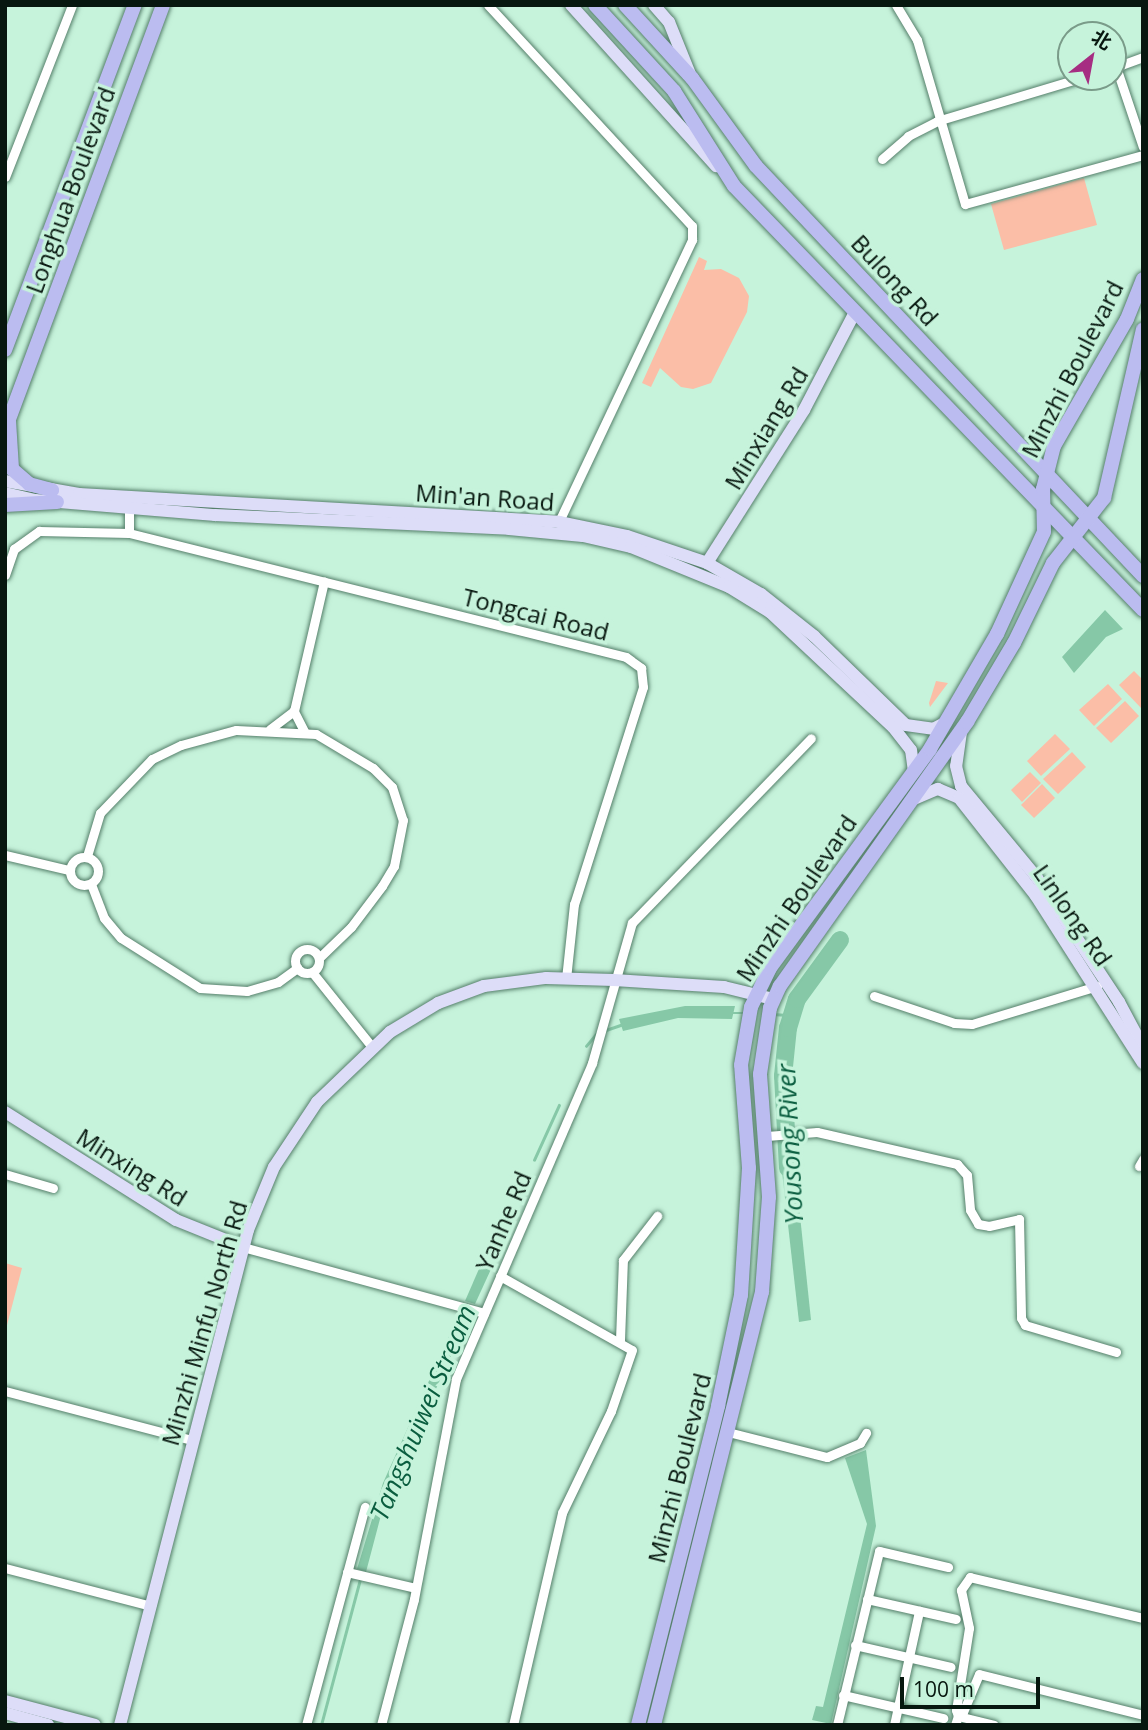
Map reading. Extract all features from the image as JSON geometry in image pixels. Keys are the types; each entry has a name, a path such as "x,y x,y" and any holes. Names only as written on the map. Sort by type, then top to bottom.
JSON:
{"main road":[{"name":"Longhua Boulevard","path":"5,350 135,5"},
{"name":"Longhua Boulevard","path":"7,425 163,5"},
{"path":"571,5 734,186"},
{"name":"Bulong Rd","path":"596,5 674,91 734,186 1143,610"},
{"name":"Bulong Rd","path":"625,5 692,78 756,166 1143,576"},
{"path":"654,5 669,22 692,78"},
{"name":"Minzhi Boulevard","path":"638,1725 718,1406 741,1295 749,1195 741,1065 752,1007 770,968 914,771 947,721 1028,569 1044,532 1045,472 1054,446 1128,319 1143,279"},
{"name":"Minxiang Rd","path":"708,563 804,410 855,312"},
{"name":"Minzhi Boulevard","path":"654,1725 762,1293 773,1135 760,1074 770,1009 962,730 1014,643 1053,563 1104,498 1115,463 1143,329"},
{"path":"7,425 11,467 20,480 54,496"},
{"name":"Min'an Road","path":"5,481 54,496 129,508 509,529 583,536 631,547 729,587 770,612 897,724"},
{"name":"Min'an Road","path":"5,493 559,522 663,546 708,563 788,615 897,724"},
{"path":"5,505 54,496"},
{"path":"897,724 924,729 947,721"},
{"path":"897,724 911,750 914,771"},
{"path":"914,799 938,789 962,795 956,766 962,730"},
{"name":"Linlong Rd","path":"962,795 1140,1044"},
{"name":"Linlong Rd","path":"962,795 1037,878 1119,1002 1140,1044 1143,1063"},
{"name":"Minzhi Minfu North Rd","path":"120,1725 243,1247 264,1190 288,1144 317,1102 372,1047 426,1010 484,986 566,978 724,987 752,1007 770,1009"},
{"name":"Minxing Rd","path":"5,1112 176,1220 243,1247"},
{"path":"5,1701 95,1725"},
{"path":"5,1713 48,1725"}],"street":[{"path":"5,177 72,5"},
{"path":"488,5 692,226 692,240 559,522"},
{"path":"896,5 917,40 937,121 965,204 1143,155"},
{"path":"881,159 908,136 937,121 1057,85"},
{"path":"1123,91 1143,147"},
{"path":"129,508 129,533"},
{"name":"Tongcai Road","path":"5,575 14,549 39,531 129,533 626,657 641,668 643,687 574,904 566,978"},
{"path":"305,733 294,711 324,581"},
{"path":"270,729 294,711"},
{"path":"87,856 100,813 121,786 152,760 181,745 236,730 270,729 291,736 305,733 337,743 373,768 392,787 403,820 394,866 351,927 319,958 312,972"},
{"name":"Yanhe Rd","path":"381,1725 415,1588 450,1398 481,1312 500,1276 598,1044 624,942 641,911 811,738"},
{"path":"5,855 69,870 78,884 91,884 97,877 98,866 87,856"},
{"path":"69,870 77,858 87,856"},
{"path":"91,884 104,918 121,938 200,988 247,991 278,982 298,968"},
{"path":"298,968 295,958 302,950 313,950 319,958"},
{"path":"298,968 312,972 372,1047"},
{"path":"874,996 954,1023 972,1024 1097,986"},
{"path":"773,1135 793,1132 821,1133 957,1164 967,1175 970,1210 978,1224 989,1226 1019,1219 1021,1318 1025,1325 1116,1352"},
{"path":"5,1174 53,1188"},
{"path":"620,1340 623,1259 657,1216"},
{"path":"243,1247 481,1312"},
{"path":"500,1276 620,1340 632,1352 599,1437 562,1513 513,1725"},
{"path":"5,1391 192,1440"},
{"path":"728,1432 827,1457 860,1443 866,1433"},
{"path":"306,1725 351,1573 365,1507"},
{"path":"837,1725 879,1551 948,1567"},
{"path":"5,1568 151,1606"},
{"path":"351,1573 415,1588"},
{"path":"957,1720 969,1628 961,1590 970,1577 1143,1618"},
{"path":"867,1599 956,1619"},
{"path":"894,1725 919,1611"},
{"path":"855,1645 951,1667"},
{"path":"957,1720 979,1674 1143,1715"},
{"path":"843,1695 943,1718"},
{"path":"957,1720 994,1725"}],"shaded area":[{"path":"1084,178 1097,225 1004,250 991,204"},
{"path":"699,257 707,261 704,270 721,269 739,278 749,296 747,312 711,383 693,389 681,387 660,368 651,387 642,383"},
{"path":"1134,671 1143,680 1142,709 1119,685"},
{"path":"936,681 948,683 930,707 929,703"},
{"path":"1108,684 1122,699 1094,726 1079,710"},
{"path":"1125,701 1139,716 1111,743 1096,728"},
{"path":"1055,734 1070,749 1041,776 1027,761"},
{"path":"1072,752 1086,767 1058,794 1043,779"},
{"path":"1030,772 1041,783 1022,802 1011,790"},
{"path":"1042,784 1055,798 1034,818 1021,805"},
{"path":"5,1263 22,1268 6,1329 5,1329"}],"water":[{"path":"1105,610 1123,629 1106,637 1074,673 1062,657"},
{"path":"835,937 845,942 816,983 804,975"},
{"path":"794,992 805,1000 794,1025 791,1045 779,1044"},
{"path":"685,1006 735,1006 732,1019 678,1018 623,1031 619,1019"},
{"path":"778,1061 790,1063 789,1124 778,1123"},
{"path":"789,1144 793,1149 811,1320 799,1322 779,1145"},
{"path":"482,1262 492,1267 475,1304 465,1301"},
{"path":"459,1314 469,1317 385,1500 366,1572 357,1569 383,1483"},
{"path":"866,1450 876,1526 831,1724 812,1720 816,1706 823,1707 867,1524 845,1458"}],"waterway":[{"name":"Yousong River","path":"788,1168 783,1076 788,1028 797,999 840,940"},
{"name":"Tangshuiwei Stream","path":"731,1013 745,1013"},
{"name":"Tangshuiwei Stream","path":"773,1014 787,1015"},
{"name":"Tangshuiwei Stream","path":"603,1031 623,1024"},
{"name":"Tangshuiwei Stream","path":"586,1046 597,1033"},
{"name":"Tangshuiwei Stream","path":"534,1160 559,1105"},
{"name":"Tangshuiwei Stream","path":"321,1725 360,1579"}]}
